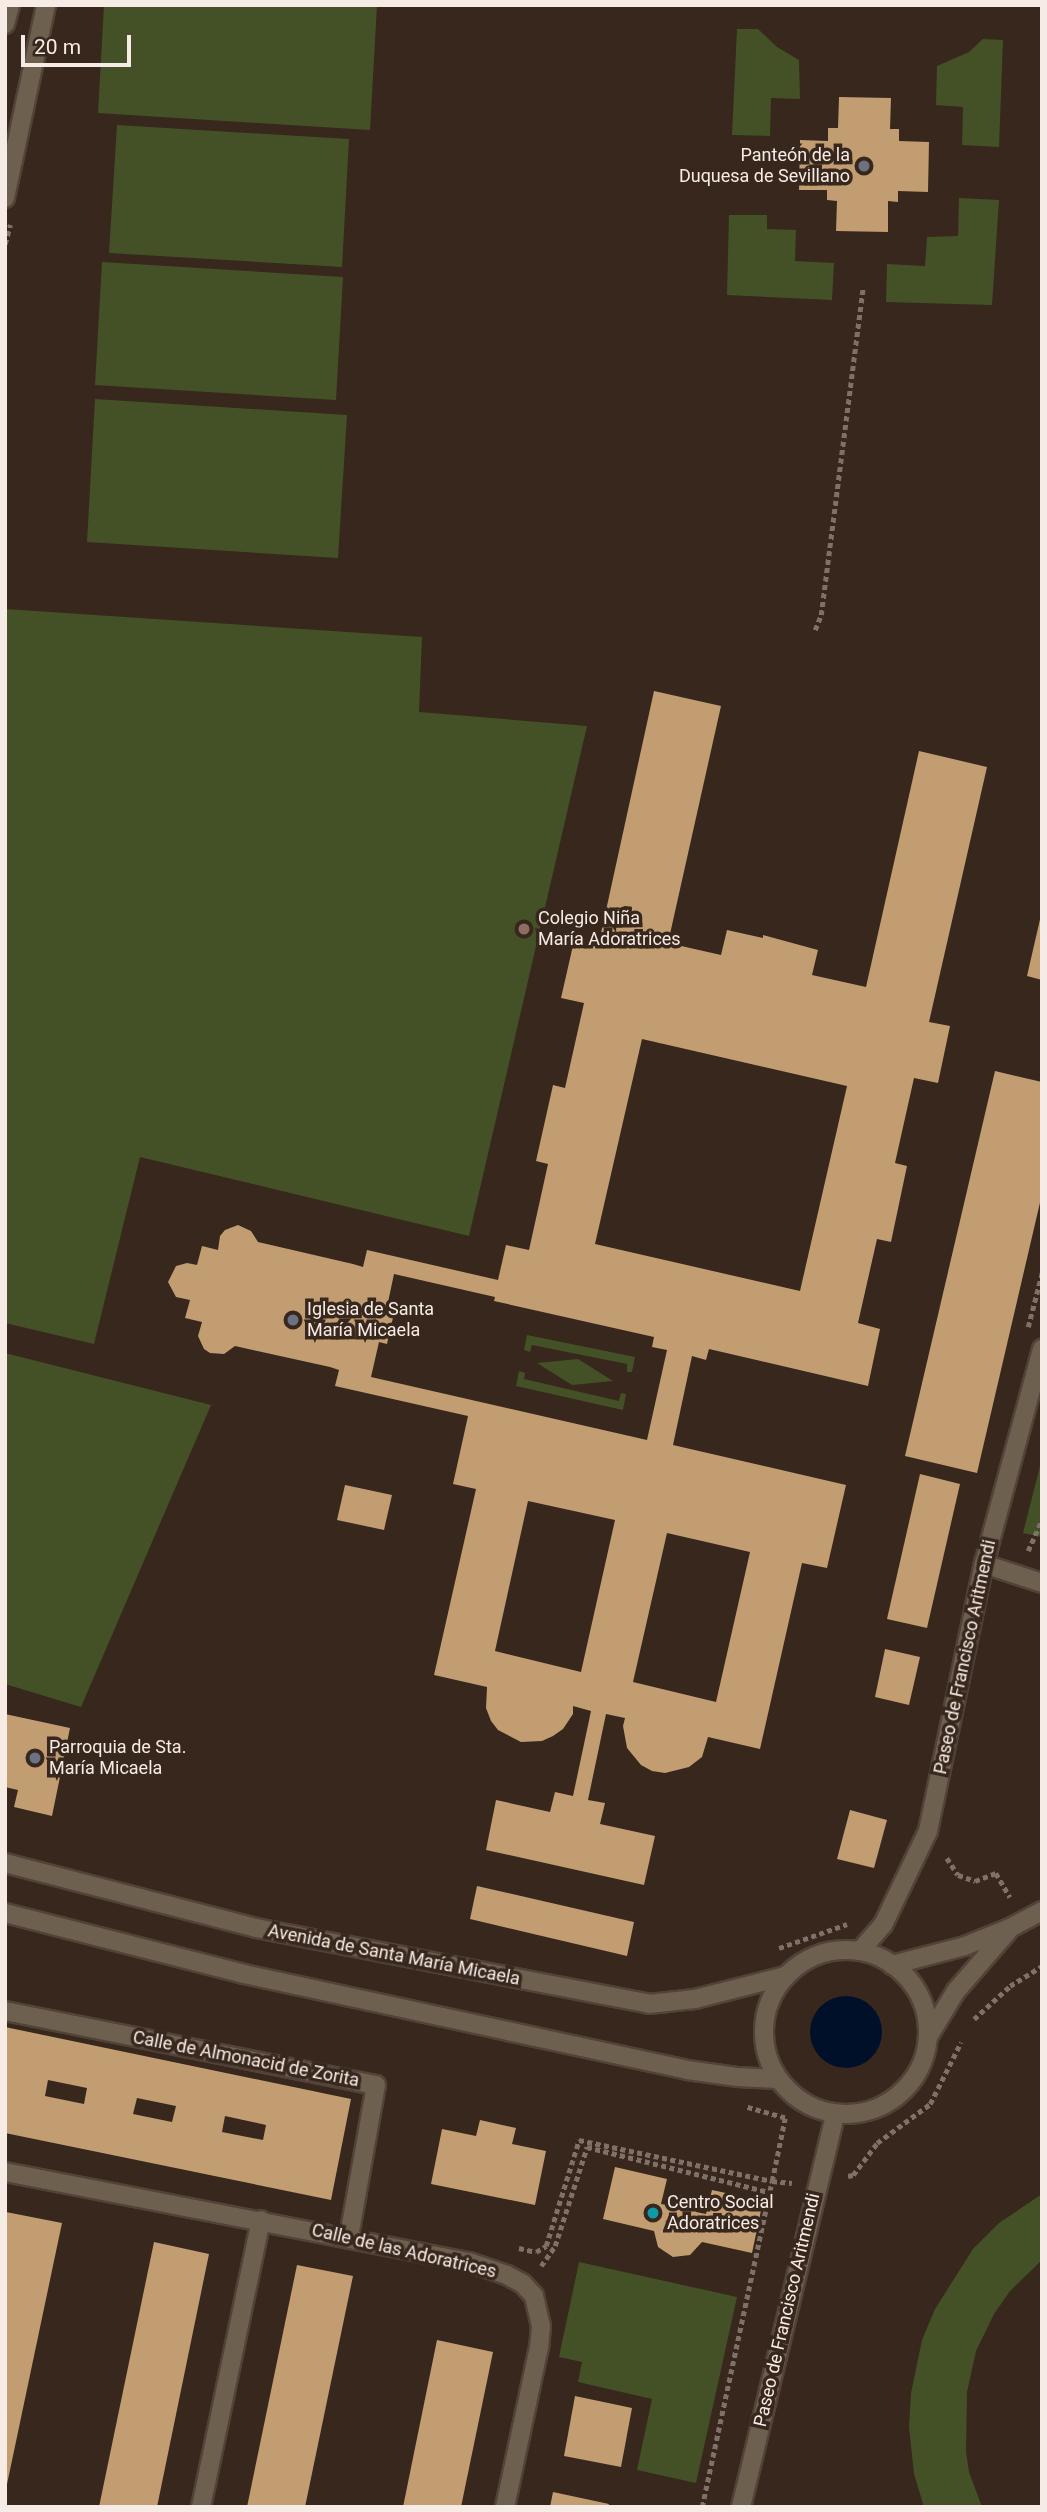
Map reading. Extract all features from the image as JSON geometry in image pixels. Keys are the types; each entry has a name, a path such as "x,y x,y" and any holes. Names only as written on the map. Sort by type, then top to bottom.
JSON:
{"street":[{"path":"5,24 10,5"},
{"path":"5,198 46,5"},
{"name":"Paseo de Francisco Aritmendi","path":"860,1951 883,1925 928,1831 984,1563 1042,1349"},
{"path":"984,1563 1042,1583"},
{"name":"Avenida de Santa María Micaela","path":"5,1863 256,1928 649,2004 695,1999 785,1976"},
{"path":"892,1965 932,1956 1016,1924 1042,1910"},
{"path":"5,1913 244,1974 647,2061 737,2077 778,2079"},
{"path":"927,2038 926,2010 920,1994 892,1965 860,1951 821,1954 802,1963 785,1976 773,1994 765,2015 764,2037 768,2059 778,2079 793,2096 813,2108 835,2114 865,2112 892,2100 907,2087 918,2070 927,2038 956,1991 1016,1924"},
{"name":"Calle de Almonacid de Zorita","path":"5,2011 376,2085 349,2237"},
{"name":"Paseo de Francisco Aritmendi","path":"741,2507 835,2114"},
{"name":"Calle de las Adoratrices","path":"5,2172 470,2262 507,2275 523,2284"},
{"path":"201,2507 261,2220"},
{"path":"505,2507 539,2347 539,2308 534,2296 523,2284"}],"path":[{"path":"815,630 821,615 863,289"},
{"path":"1025,1340 1042,1273"},
{"path":"928,1831 946,1836 947,1861 958,1875 975,1881 996,1873 1016,1924"},
{"path":"776,1949 852,1922"},
{"path":"510,2246 536,2252 546,2246 579,2140 772,2181 785,2118 737,2105"},
{"path":"523,2284 555,2246 587,2147 769,2192"}],"green space":[{"path":"104,5 377,5 370,130 98,113"},
{"path":"737,29 758,29 777,47 799,60 800,99 771,98 770,136 732,135"},
{"path":"983,39 1003,40 999,147 962,145 963,107 936,105 937,66 969,52"},
{"path":"117,125 349,139 342,267 109,253"},
{"path":"959,198 999,200 992,305 886,302 887,264 925,266 927,237 958,236"},
{"path":"729,215 767,215 767,229 796,230 795,261 834,263 832,300 727,295"},
{"path":"102,262 343,277 336,400 95,385"},
{"path":"95,399 347,415 338,558 87,542"},
{"path":"5,609 422,637 419,712 587,726 469,1236 140,1157 94,1344 5,1323"},
{"path":"527,1335 635,1357 632,1372 627,1372 627,1364 532,1345 530,1352 524,1350"},
{"path":"5,1353 211,1405 81,1707 5,1684"},
{"path":"578,1359 613,1381 572,1385 537,1363"},
{"path":"519,1371 525,1373 524,1379 619,1401 621,1393 626,1394 623,1410 516,1386"},
{"path":"1042,1458 1042,1537 1023,1533"},
{"path":"1042,2194 1042,2260 1010,2291 994,2314 976,2351 967,2392 966,2451 969,2472 982,2507 924,2507 914,2474 909,2427 911,2393 922,2340 935,2309 973,2249 999,2223"},
{"path":"579,2262 737,2297 696,2483 637,2470 652,2399 578,2382 582,2362 559,2357"}],"water":[{"path":"853,1996 872,2006 880,2018 880,2046 872,2058 860,2066 839,2068 820,2058 812,2046 810,2025 820,2006 832,1998"}],"building":[{"name":"Panteón de la Duquesa de Sevillano","path":"839,97 891,98 890,129 899,129 899,141 929,142 928,192 898,191 898,202 888,201 888,232 836,231 837,201 827,200 827,190 799,190 800,140 828,141 828,128 838,128"},
{"path":"654,691 721,706 668,943 721,955 727,930 763,938 763,935 818,950 812,975 866,987 919,751 987,767 929,1022 950,1026 938,1083 914,1078 895,1163 907,1166 891,1242 877,1239 858,1323 880,1329 868,1386 709,1349 706,1360 692,1356 673,1445 846,1485 827,1568 802,1563 760,1749 708,1737 702,1757 689,1767 665,1773 652,1771 641,1765 627,1748 623,1726 625,1718 606,1714 588,1800 605,1803 600,1824 655,1836 644,1885 486,1850 496,1800 550,1812 555,1792 573,1796 591,1711 573,1706 573,1714 563,1729 553,1736 542,1741 521,1742 498,1730 491,1721 486,1708 487,1687 434,1675 476,1489 453,1484 468,1416 335,1386 339,1370 330,1367 235,1346 224,1354 210,1353 204,1349 198,1336 202,1322 185,1318 190,1300 176,1297 168,1282 176,1266 187,1263 197,1265 202,1246 218,1250 220,1236 225,1230 238,1225 251,1231 258,1242 363,1267 367,1250 498,1280 506,1245 529,1250 548,1164 536,1161 553,1085 565,1088 584,1003 561,998 574,941 598,947","holes":["642,1039 847,1086 800,1291 595,1244","394,1274 495,1297 494,1301 654,1337 652,1347 667,1350 647,1440 371,1377 379,1342 387,1344 395,1309 387,1307","528,1501 615,1520 581,1672 495,1651","667,1533 750,1552 716,1702 633,1682"]},
{"path":"1042,915 1042,980 1027,976"},
{"path":"995,1071 1042,1082 1042,1194 977,1473 905,1456"},
{"path":"920,1474 960,1484 927,1628 887,1619"},
{"path":"345,1485 392,1495 384,1530 337,1520"},
{"path":"885,1649 920,1657 909,1705 875,1697"},
{"name":"Parroquia de Sta. María Micaela","path":"5,1714 70,1728 52,1816 14,1807 18,1790 5,1787"},
{"path":"850,1810 887,1820 874,1868 837,1859"},
{"path":"477,1886 634,1922 627,1956 470,1919"},
{"path":"5,2027 351,2099 331,2200 5,2133","holes":["48,2080 87,2088 84,2104 45,2096","137,2098 176,2106 172,2122 133,2114","225,2116 266,2125 263,2140 222,2132"]},
{"path":"480,2120 516,2128 512,2144 546,2151 535,2205 431,2184 442,2129 476,2136"},
{"name":"Centro Social Adoratrices","path":"615,2167 667,2179 661,2204 672,2206 675,2194 699,2199 696,2212 706,2214 712,2190 763,2201 752,2253 702,2242 690,2255 673,2257 658,2247 654,2231 603,2219"},
{"path":"6,2212 62,2223 5,2489"},
{"path":"154,2242 209,2254 157,2507 99,2507"},
{"path":"297,2265 353,2276 305,2507 247,2507"},
{"path":"437,2340 493,2352 461,2507 403,2507"},
{"path":"575,2396 632,2408 621,2467 564,2456"},
{"path":"553,2492 609,2504 608,2507 550,2507"}],"place":[{"name":"Panteón de la Duquesa de Sevillano","path":"864,166"},
{"name":"Colegio Niña María Adoratrices","path":"524,929"},
{"name":"Iglesia de Santa María Micaela","path":"293,1320"},
{"name":"Parroquia de Sta. María Micaela","path":"35,1758"},
{"name":"Centro Social Adoratrices","path":"653,2213"}]}
